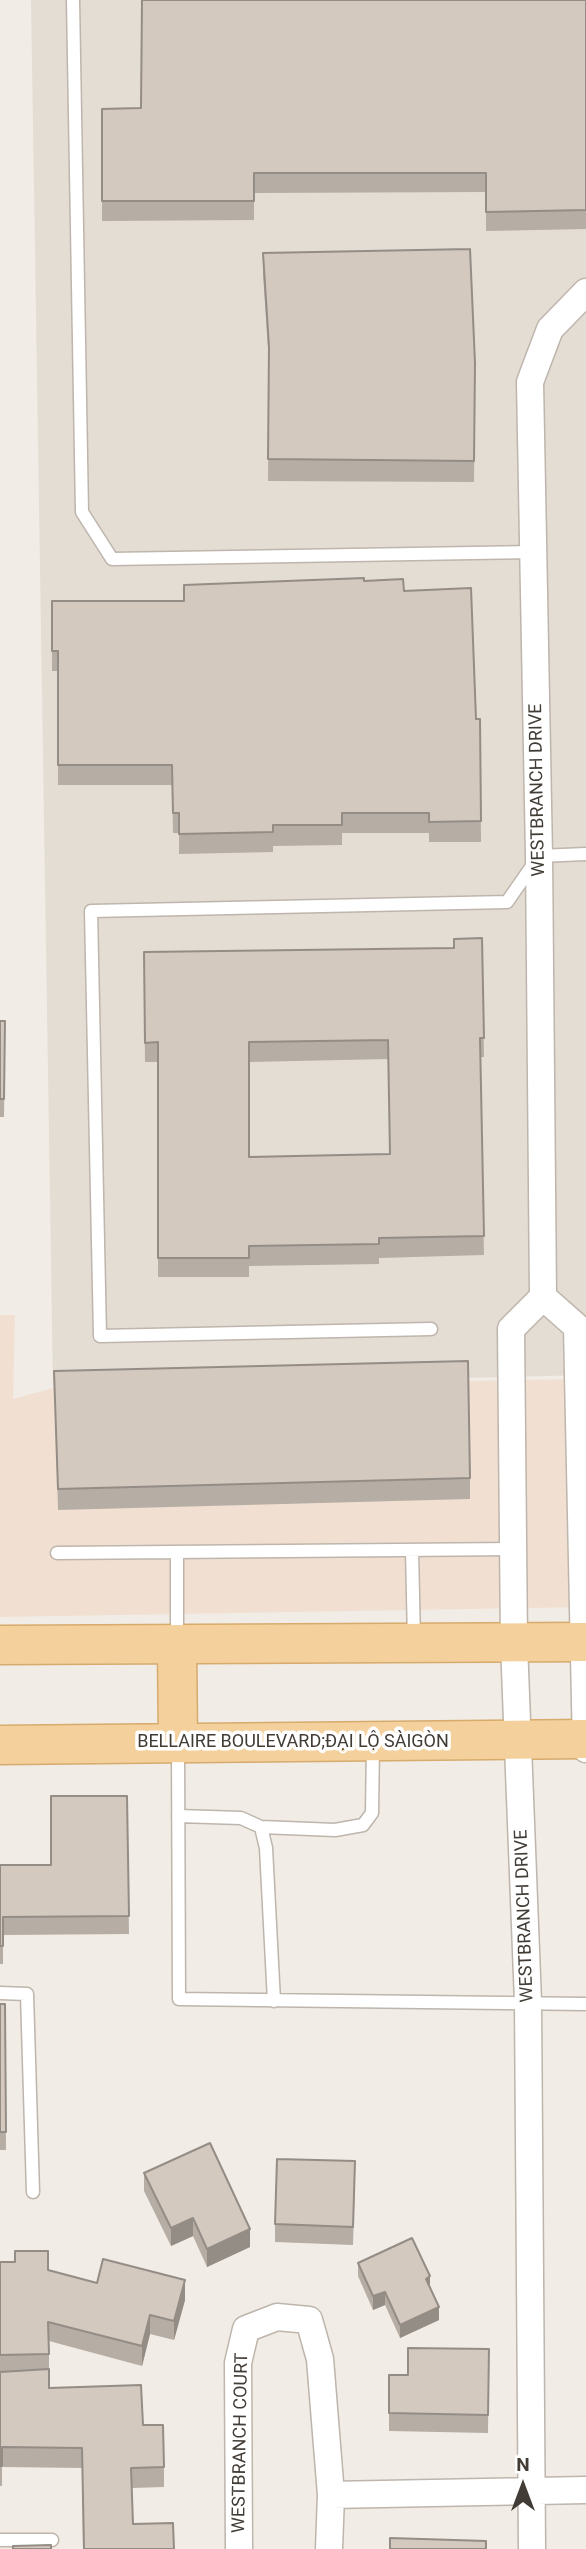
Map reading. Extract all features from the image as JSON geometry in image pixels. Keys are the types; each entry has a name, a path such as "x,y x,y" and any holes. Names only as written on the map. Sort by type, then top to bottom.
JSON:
{"main road":[{"path":"0,1646 585,1642"},
{"path":"177,1645 178,1742"},
{"name":"BELLAIRE BOULEVARD;ĐẠI LỘ SÀIGÒN","path":"0,1745 586,1739"}],"street":[{"name":"WESTBRANCH DRIVE","path":"532,2549 528,2002 520,1740 514,1644 511,1329 543,1297 539,856 530,382 550,329 582,295"},
{"path":"543,1297 576,1327 584,1539 586,1749"},
{"name":"WESTBRANCH COURT","path":"239,2549 238,2362 246,2329 276,2317 309,2320 320,2359 331,2495 329,2549"},
{"path":"331,2495 586,2490"}],"lane":[{"path":"73,0 82,512 112,559 533,552"},
{"path":"431,1329 100,1336 91,911 507,902 539,856 586,855"},
{"path":"57,1553 513,1549"},
{"path":"412,1550 414,1644"},
{"path":"177,1552 177,1645"},
{"path":"178,1816 241,1818 261,1826 335,1830 363,1825 372,1813 373,1741"},
{"path":"178,1742 179,1999 586,2004"},
{"path":"261,1826 266,1848 274,2001"},
{"path":"0,1993 27,1994 33,2192"},
{"path":"0,2540 51,2540"}],"shaded area":[{"path":"31,0 586,0 586,1375 53,1388"},
{"path":"0,1315 15,1315 13,1399 53,1388 586,1379 586,1607 0,1617"}],"building":[{"path":"142,0 586,0 586,210 486,212 486,173 254,173 254,201 102,201 102,109 141,108"},
{"path":"470,249 475,363 474,461 268,459 269,347 263,253"},
{"path":"364,578 364,581 403,579 404,591 471,588 476,719 480,719 481,821 429,822 429,813 342,813 342,825 273,825 273,832 179,834 179,813 173,813 172,765 58,765 58,651 52,651 52,601 184,601 184,585"},
{"path":"482,938 484,1038 480,1038 484,1236 379,1238 379,1244 249,1246 249,1258 158,1258 158,1042 145,1043 144,952 454,948 454,939","holes":["388,1040 390,1154 249,1157 249,1042"]},
{"path":"0,1021 5,1021 4,1099 0,1099"},
{"path":"468,1361 470,1478 58,1489 54,1371"},
{"path":"51,1796 127,1796 129,1916 3,1917 3,1946 0,1946 0,1865 51,1865"},
{"path":"0,2004 5,2004 6,2132 0,2132"},
{"path":"210,2143 250,2229 207,2249 193,2218 171,2228 144,2173"},
{"path":"277,2159 355,2161 353,2227 275,2224"},
{"path":"412,2238 430,2276 426,2279 439,2307 400,2325 385,2292 373,2296 358,2263"},
{"path":"15,2251 48,2251 48,2270 97,2283 103,2259 185,2280 174,2321 150,2315 142,2346 48,2322 49,2354 0,2355 0,2262 15,2262"},
{"path":"408,2348 489,2349 488,2415 389,2413 389,2375 408,2375"},
{"path":"49,2369 49,2388 141,2385 143,2425 163,2425 164,2467 131,2468 133,2524 173,2523 174,2549 84,2549 82,2448 2,2447 0,2466 0,2372"},
{"path":"390,2538 486,2541 486,2549 390,2549"},
{"path":"51,2545 51,2549 13,2549 13,2546"}]}
